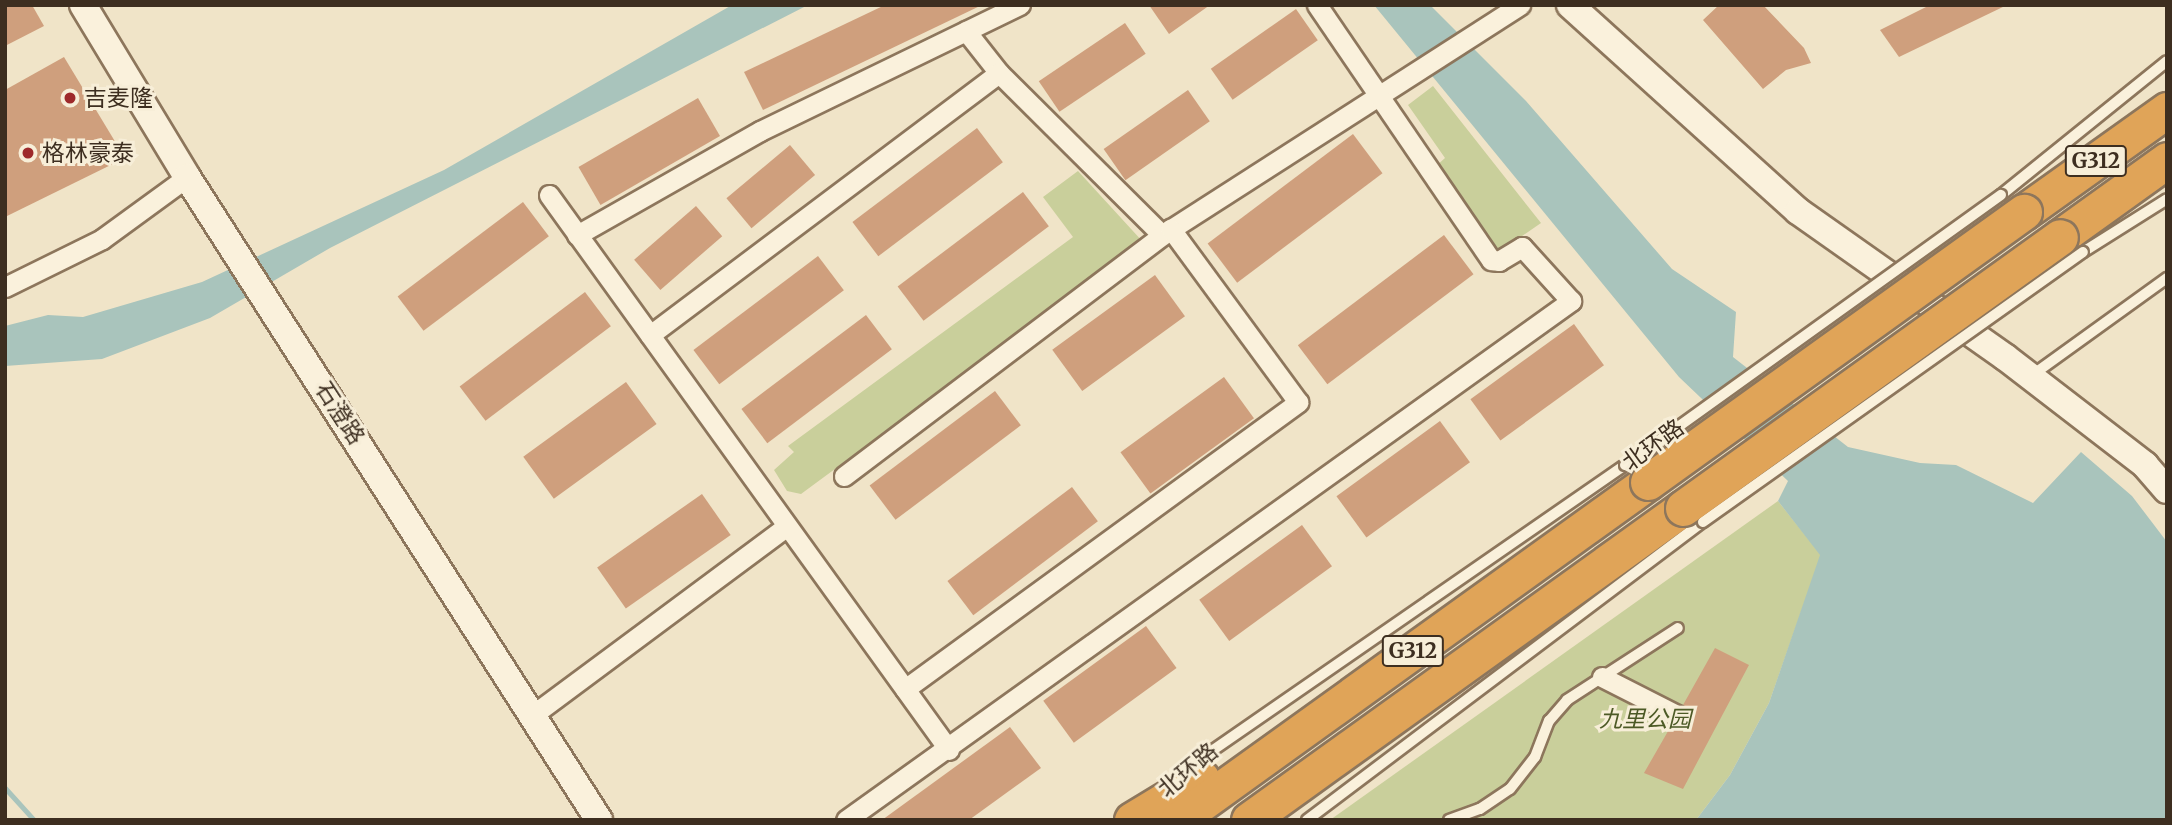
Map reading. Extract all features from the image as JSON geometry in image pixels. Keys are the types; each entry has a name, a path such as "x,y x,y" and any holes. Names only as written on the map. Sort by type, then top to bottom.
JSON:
{"highway":[{"name":"北环路","path":"1178,820 1456,620 1637,474 2012,204 2167,110"},
{"name":"G312","path":"1248,820 1495,643 1693,515 2072,245 2167,160"},
{"path":"1132,820 1195,783 1342,675 1456,620"},
{"path":"1279,820 1388,743 1495,643"}],"street":[{"name":"石澄路","path":"83,5 187,177 599,820"},
{"path":"577,235 760,131 1020,5"},
{"path":"846,820 948,750 1571,302 1522,247 1499,261 1491,260 1377,98 1317,5"},
{"path":"844,476 1167,232 1520,5"},
{"path":"1584,11 1798,211 2031,377 2145,465 2167,490"},
{"path":"905,689 1298,402 1167,232 999,73 966,31"},
{"path":"650,335 999,73"},
{"path":"5,288 102,239 187,177"},
{"path":"549,195 948,750"},
{"path":"534,715 788,526"},
{"path":"1602,677 1677,715"}],"lane":[{"name":"北环路","path":"2012,204 2167,61"},
{"path":"2072,245 2167,199"},
{"path":"2031,377 2167,278"},
{"name":"北环路","path":"1132,820 1185,767 1332,664 1482,568 1637,474"},
{"path":"1307,820 1693,515"},
{"path":"1449,820 1480,809 1510,789 1535,757 1549,721 1567,700 1678,628"}],"green space":[{"path":"1433,86 1541,223 1499,252 1435,167 1445,158 1408,105"},
{"path":"1078,171 1143,242 801,494 787,491 774,470 794,452 788,446 1073,237 1043,197"},
{"name":"九里公园","path":"1778,501 1821,555 1769,703 1730,775 1696,820 1330,820"}],"water":[{"path":"732,5 808,5 330,248 210,318 102,359 5,366 5,326 48,315 83,317 202,282 444,170"},
{"path":"1374,5 1430,5 1526,101 1672,269 1736,312 1733,357 1848,447 1920,463 1956,465 2033,503 2081,452 2132,496 2167,542 2167,820 1696,820 1730,775 1769,703 1820,555 1778,501 1788,481 1679,377"}],"building":[{"path":"5,5 32,5 44,26 5,46"},
{"path":"885,5 982,5 763,110 744,72"},
{"path":"1149,5 1210,5 1169,34"},
{"path":"1719,5 1763,5 1804,48 1811,63 1786,70 1763,89 1703,20"},
{"path":"1930,5 2007,5 1899,57 1880,30"},
{"path":"1296,9 1318,40 1233,100 1211,69"},
{"path":"1125,23 1146,54 1059,112 1039,81"},
{"path":"64,57 125,158 5,217 5,90"},
{"path":"1188,90 1210,121 1125,180 1104,149"},
{"path":"698,98 720,136 600,205 578,167"},
{"path":"977,128 1003,162 878,256 852,222"},
{"path":"1353,134 1382,173 1237,283 1208,244"},
{"path":"790,145 815,175 751,228 726,198"},
{"path":"1023,192 1049,226 923,321 898,286"},
{"path":"523,202 549,236 423,331 398,296"},
{"path":"696,206 722,236 660,290 634,260"},
{"path":"1444,235 1473,274 1327,384 1298,345"},
{"path":"818,256 844,290 719,384 693,350"},
{"path":"1155,275 1185,316 1082,391 1052,350"},
{"path":"585,292 611,326 485,421 460,386"},
{"path":"866,315 892,349 767,443 741,409"},
{"path":"1574,324 1604,365 1500,440 1470,399"},
{"path":"1224,377 1254,418 1150,493 1120,452"},
{"path":"626,382 657,424 554,499 523,457"},
{"path":"995,391 1021,425 895,520 870,485"},
{"path":"1440,421 1470,462 1366,537 1336,496"},
{"path":"1072,487 1098,521 973,615 947,581"},
{"path":"702,494 731,535 626,608 597,567"},
{"path":"1302,525 1332,566 1229,641 1199,600"},
{"path":"1146,626 1177,668 1074,743 1043,701"},
{"path":"1715,648 1749,665 1683,789 1644,773 1671,726 1688,721 1683,705"},
{"path":"1010,727 1041,768 969,820 882,820"}],"waterway":[{"path":"5,788 34,820"}],"place":[{"name":"吉麦隆","path":"70,98"},
{"name":"格林豪泰","path":"28,153"}]}
